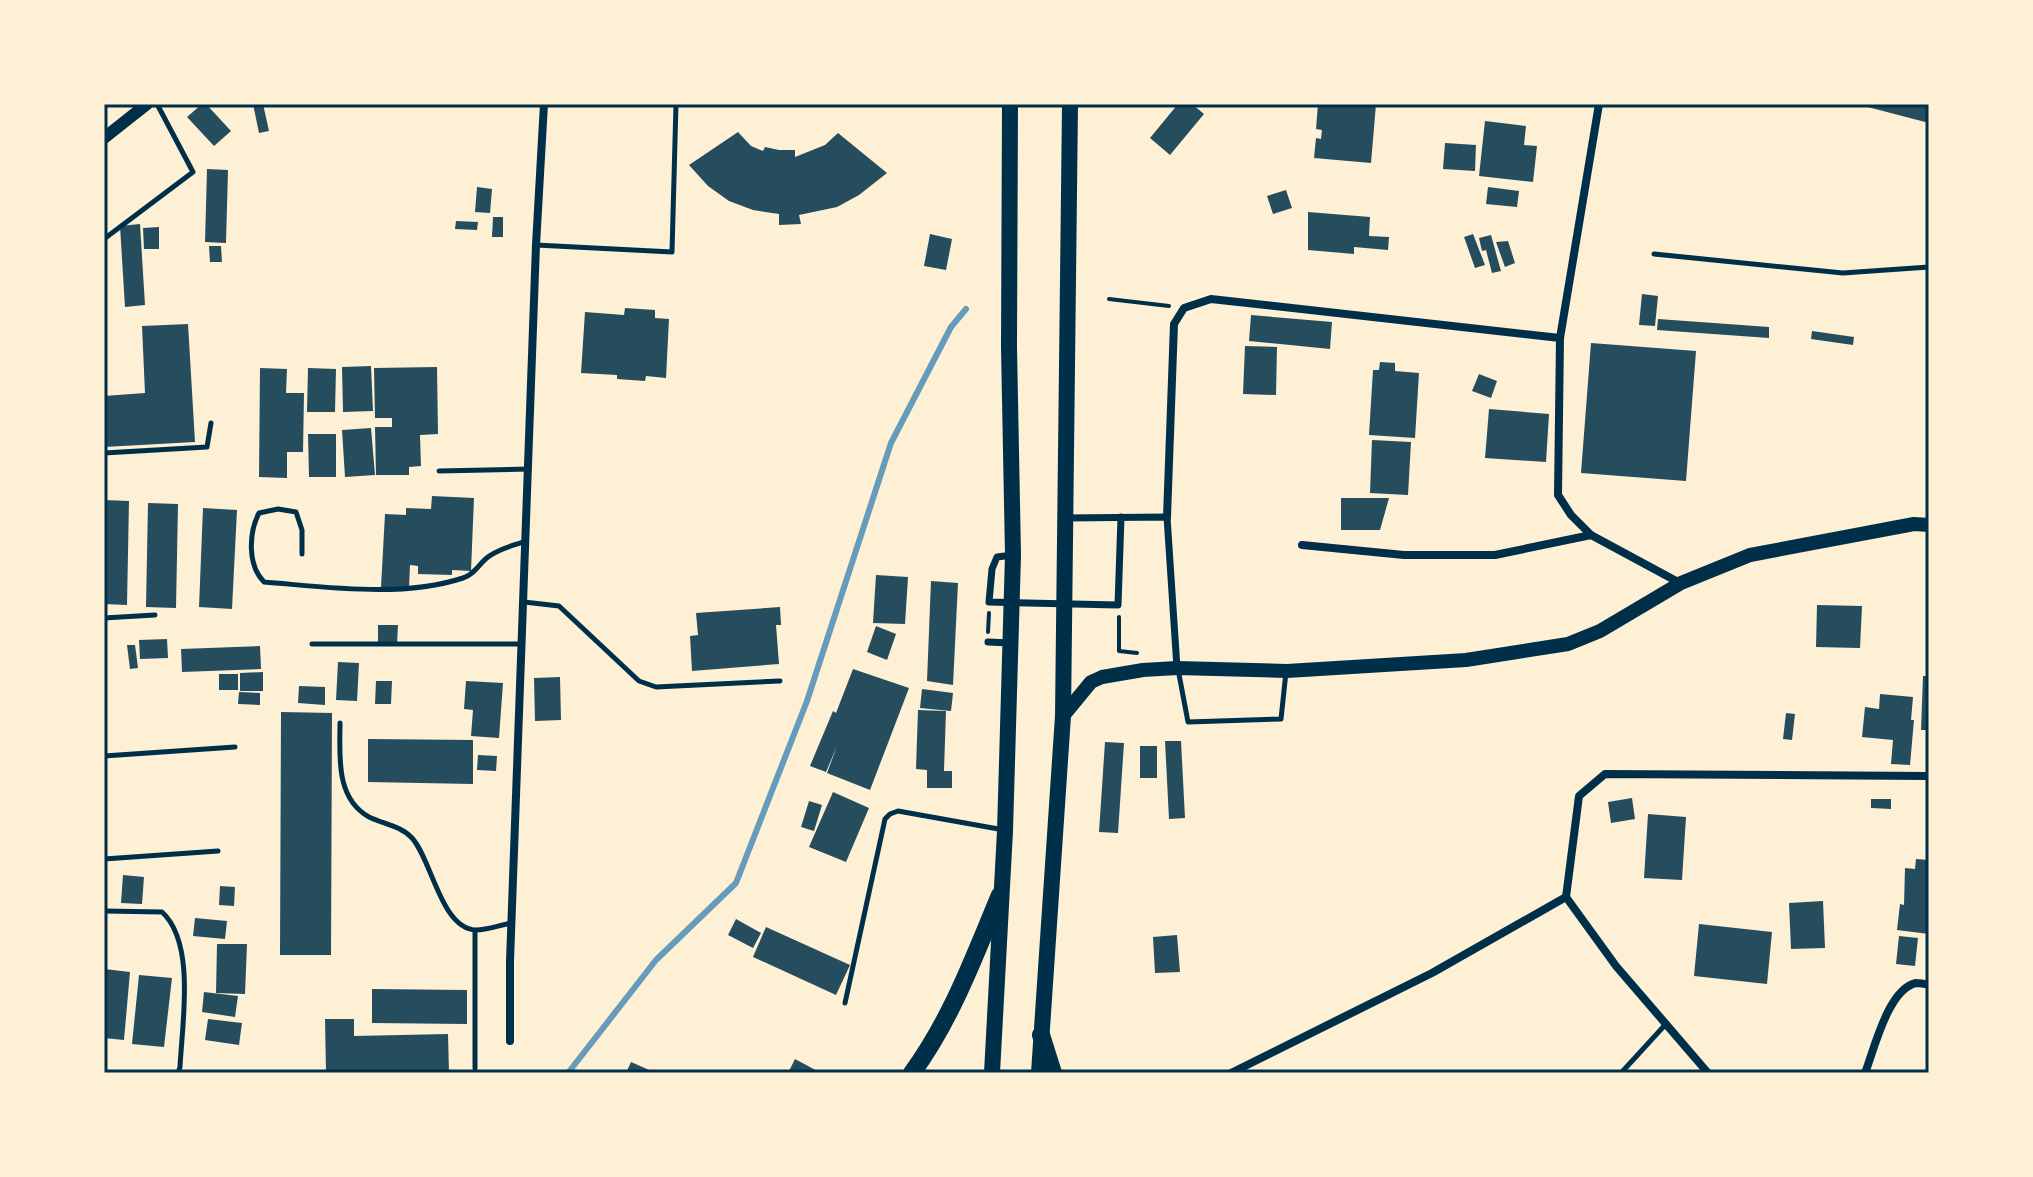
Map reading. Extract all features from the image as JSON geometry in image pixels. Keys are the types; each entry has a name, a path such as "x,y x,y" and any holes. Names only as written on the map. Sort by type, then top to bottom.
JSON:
{"highway":[{"path":"992,1073 1005,831 1013,555 1009,347 1010,104"},
{"path":"1039,1073 1063,716 1070,104"},
{"path":"912,1073 935,1041 953,1007 1000,895"},
{"path":"1041,1035 1053,1073"}],"main road":[{"path":"1063,716 1091,682 1102,677 1177,668 1287,671 1466,660 1543,650 1600,631 1681,583 1750,555 1922,524"}],"street":[{"path":"104,138 147,104"},
{"path":"510,1041 536,245 544,104"},
{"path":"1599,104 1560,338 1558,495 1571,515 1591,535 1681,583"},
{"path":"1177,668 1167,517 1174,324 1184,308 1211,299 1560,338"},
{"path":"1922,524 1929,515"},
{"path":"1013,555 997,557 992,569 989,602 1118,605 1121,517"},
{"path":"1065,518 1167,517"},
{"path":"1302,545 1404,555 1495,555 1591,535"},
{"path":"988,642 1011,643"},
{"path":"1708,1073 1616,966 1566,897 1579,796 1605,774 1929,776"},
{"path":"1231,1073 1432,973 1566,897"},
{"path":"1865,1073 1885,1018 1899,994 1915,983 1929,985"}],"lane":[{"path":"104,239 193,172 157,104"},
{"path":"536,245 672,252 676,104"},
{"path":"1654,254 1843,273 1929,267"},
{"path":"104,453 207,447 211,423"},
{"path":"439,471 530,469"},
{"path":"302,554 302,530 296,512 278,509 259,513 252,530 254,567 264,582 336,589 407,588 464,578 478,570 489,555 527,540"},
{"path":"524,602 559,606 639,681 656,687 780,681"},
{"path":"104,618 155,615"},
{"path":"312,644 523,644"},
{"path":"1177,668 1188,722 1281,719 1287,671"},
{"path":"340,723 340,773 345,791 356,806 367,816 410,835 417,843 451,915 462,926 475,930 512,923"},
{"path":"104,756 235,747"},
{"path":"845,1003 885,819 898,811 1005,831"},
{"path":"104,859 218,851"},
{"path":"104,911 162,912 176,929 184,972 178,1073"},
{"path":"475,930 475,1068"},
{"path":"1621,1073 1666,1024"}],"path":[{"path":"1109,299 1184,308"},
{"path":"988,642 989,602"},
{"path":"1118,605 1119,651 1142,653"}],"building":[{"path":"206,104 231,131 214,146 187,117"},
{"path":"253,104 263,104 269,131 259,133"},
{"path":"1178,104 1192,104 1204,114 1170,155 1150,138"},
{"path":"1318,104 1376,104 1371,163 1314,158 1316,138 1321,139 1322,130 1316,129"},
{"path":"1929,104 1929,123 1860,105"},
{"path":"1485,121 1526,126 1524,145 1537,146 1533,182 1479,176"},
{"path":"738,132 751,146 763,151 765,147 795,150 795,157 825,145 838,133 887,173 859,195 837,207 799,215 801,224 779,225 779,214 753,210 729,201 708,186 689,165"},
{"path":"1445,143 1476,145 1475,171 1443,169"},
{"path":"207,169 228,170 226,243 205,242"},
{"path":"477,187 492,189 490,213 475,212"},
{"path":"1488,187 1519,191 1517,207 1486,204"},
{"path":"1286,190 1292,208 1273,214 1267,196"},
{"path":"1308,212 1370,217 1369,236 1389,237 1388,250 1354,247 1354,254 1308,250"},
{"path":"493,217 503,217 503,237 492,237"},
{"path":"456,221 478,222 477,230 455,229"},
{"path":"140,224 145,305 125,307 120,226"},
{"path":"159,227 159,249 144,249 143,228"},
{"path":"930,234 952,239 946,270 924,266"},
{"path":"1473,234 1485,265 1475,268 1464,237"},
{"path":"1491,235 1501,271 1492,273 1479,238"},
{"path":"1508,241 1515,263 1505,267 1496,242"},
{"path":"209,246 221,246 222,262 210,262"},
{"path":"1642,294 1658,296 1655,326 1639,325"},
{"path":"625,308 655,310 655,318 669,319 666,378 646,376 645,381 617,379 617,375 581,373 585,312 624,315"},
{"path":"1251,315 1332,322 1330,349 1249,341"},
{"path":"1658,319 1769,327 1769,338 1657,330"},
{"path":"188,324 195,442 104,447 104,396 145,393 142,326"},
{"path":"1812,331 1854,337 1853,345 1811,339"},
{"path":"1591,343 1696,351 1686,481 1581,473"},
{"path":"1245,346 1277,347 1276,395 1243,394"},
{"path":"1380,362 1395,363 1395,371 1419,373 1415,438 1369,435 1373,370 1379,370"},
{"path":"371,366 373,411 343,412 342,367"},
{"path":"437,367 438,434 420,435 421,466 409,467 409,475 376,475 375,427 392,427 392,418 375,418 374,368"},
{"path":"260,368 287,369 286,393 304,393 303,452 287,452 287,478 259,477"},
{"path":"308,368 336,369 335,412 307,412"},
{"path":"1479,374 1497,381 1491,398 1472,391"},
{"path":"1489,409 1549,414 1546,462 1485,458"},
{"path":"371,428 375,475 345,477 342,430"},
{"path":"308,434 336,434 336,477 309,477"},
{"path":"1372,440 1411,442 1408,495 1370,493"},
{"path":"432,496 474,498 471,571 452,570 452,575 418,574 418,566 410,565 409,588 381,587 385,514 406,515 406,508 431,509"},
{"path":"1341,498 1389,498 1380,530 1341,530"},
{"path":"104,500 129,501 127,605 104,604"},
{"path":"148,503 178,504 176,608 146,607"},
{"path":"203,508 237,510 232,609 199,607"},
{"path":"876,575 908,577 905,624 873,623"},
{"path":"931,581 958,583 953,685 927,681"},
{"path":"1817,605 1862,606 1860,648 1816,647"},
{"path":"780,607 781,625 776,625 779,664 692,671 690,636 698,635 696,613"},
{"path":"378,625 398,625 397,645 378,645"},
{"path":"876,626 896,634 887,660 867,652"},
{"path":"167,639 168,658 140,659 139,640"},
{"path":"127,645 135,645 138,668 130,669"},
{"path":"260,646 261,669 182,672 181,649"},
{"path":"338,662 359,663 357,701 336,700"},
{"path":"853,669 909,688 870,790 827,773 837,746 826,772 810,766"},
{"path":"263,672 263,691 240,691 240,673"},
{"path":"219,674 238,674 238,690 219,690"},
{"path":"1923,676 1929,676 1929,730 1921,730"},
{"path":"560,677 561,720 535,721 534,678"},
{"path":"376,681 392,681 391,704 375,704"},
{"path":"466,681 503,683 499,738 471,736 473,710 464,709"},
{"path":"299,686 325,687 325,705 298,703"},
{"path":"922,689 953,693 951,711 920,708"},
{"path":"239,692 260,693 260,705 238,704"},
{"path":"1880,694 1913,697 1910,765 1891,764 1893,740 1862,737 1865,707 1879,709"},
{"path":"918,710 946,711 944,771 952,771 952,788 927,788 927,770 916,769"},
{"path":"281,712 332,713 331,955 280,955"},
{"path":"1786,713 1795,714 1792,740 1783,739"},
{"path":"368,739 473,740 473,784 368,782"},
{"path":"1165,741 1181,741 1185,818 1169,819"},
{"path":"1105,742 1124,743 1118,833 1099,832"},
{"path":"1140,746 1157,746 1157,778 1140,778"},
{"path":"478,755 497,756 496,771 477,770"},
{"path":"833,792 869,808 846,862 809,847"},
{"path":"1632,798 1635,819 1611,823 1608,802"},
{"path":"1871,799 1891,799 1891,809 1871,808"},
{"path":"809,801 822,805 814,831 801,827"},
{"path":"1648,814 1686,817 1682,880 1644,878"},
{"path":"1916,859 1929,860 1929,934 1897,930 1900,904 1904,905 1905,868 1915,869"},
{"path":"123,875 144,877 142,904 121,903"},
{"path":"220,886 235,887 234,906 219,905"},
{"path":"1823,901 1825,948 1791,949 1789,903"},
{"path":"195,918 227,921 225,939 193,936"},
{"path":"736,919 761,933 753,948 728,935"},
{"path":"1699,924 1772,932 1767,984 1694,976"},
{"path":"766,927 850,965 836,995 753,957"},
{"path":"1177,935 1180,972 1155,973 1153,937"},
{"path":"1899,936 1918,938 1915,966 1896,964"},
{"path":"217,944 247,944 245,994 216,993"},
{"path":"104,969 130,972 124,1040 104,1038"},
{"path":"139,975 172,978 164,1047 132,1044"},
{"path":"372,989 467,990 467,1024 372,1023"},
{"path":"204,992 238,996 235,1017 202,1012"},
{"path":"208,1019 242,1023 239,1045 205,1040"},
{"path":"325,1019 354,1019 354,1036 448,1034 449,1073 326,1073"},
{"path":"795,1059 821,1073 788,1073"},
{"path":"631,1062 656,1073 626,1073"}],"waterway":[{"path":"568,1073 656,960 736,883 807,701 891,443 951,327 966,309"}]}
